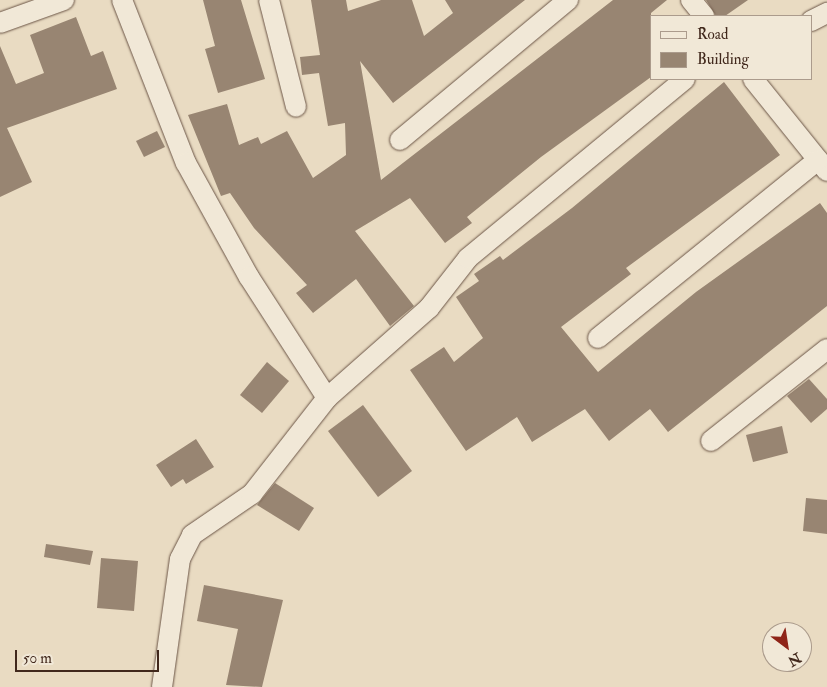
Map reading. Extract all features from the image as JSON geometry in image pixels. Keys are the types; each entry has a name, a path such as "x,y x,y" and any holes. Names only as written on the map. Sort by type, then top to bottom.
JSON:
{"street":[{"path":"0,22 64,0"},
{"path":"122,0 186,163 249,277 327,398"},
{"path":"269,0 296,107"},
{"path":"400,140 568,0"},
{"path":"691,0 703,15"},
{"path":"812,20 827,13"},
{"path":"162,687 180,559 192,535 252,494 327,398 429,308 468,258 684,80"},
{"path":"598,338 822,166 754,80"},
{"path":"711,441 827,349"}],"building":[{"path":"203,0 241,0 265,79 218,93 205,49 215,46"},
{"path":"311,0 346,0 348,11 381,0 412,0 424,36 453,13 445,0 525,0 393,103 360,61 381,180 613,0 667,0 650,15 650,78 541,157 467,217 472,223 445,243 410,198 355,231 414,306 390,326 356,279 313,313 296,293 307,285 254,228 230,193 221,196 188,115 227,104 239,145 258,137 261,144 287,131 313,178 346,155 345,123 328,126 319,73 302,75 300,57 320,55"},
{"path":"706,0 748,0 726,15 715,15"},
{"path":"76,17 91,56 103,51 117,89 7,128 32,182 0,197 0,46 16,84 44,73 30,35"},
{"path":"724,82 780,155 626,268 631,274 561,327 598,372 696,292 820,203 827,213 827,306 668,432 650,409 609,441 585,409 532,442 517,417 466,451 410,370 444,347 454,362 483,338 456,297 479,281 474,274 500,256 503,260 572,208"},
{"path":"157,131 165,147 144,157 136,141"},
{"path":"267,362 289,381 262,413 240,395"},
{"path":"809,379 827,399 827,409 811,423 787,396"},
{"path":"363,405 412,471 378,497 328,431"},
{"path":"782,426 788,453 753,462 746,435"},
{"path":"196,439 214,467 186,484 183,479 171,487 156,465"},
{"path":"275,483 314,508 299,531 257,505"},
{"path":"806,498 827,500 827,534 803,531"},
{"path":"46,544 93,551 90,565 44,557"},
{"path":"101,558 138,561 134,611 97,608"},
{"path":"204,585 283,600 262,687 226,685 238,629 197,621"}]}
